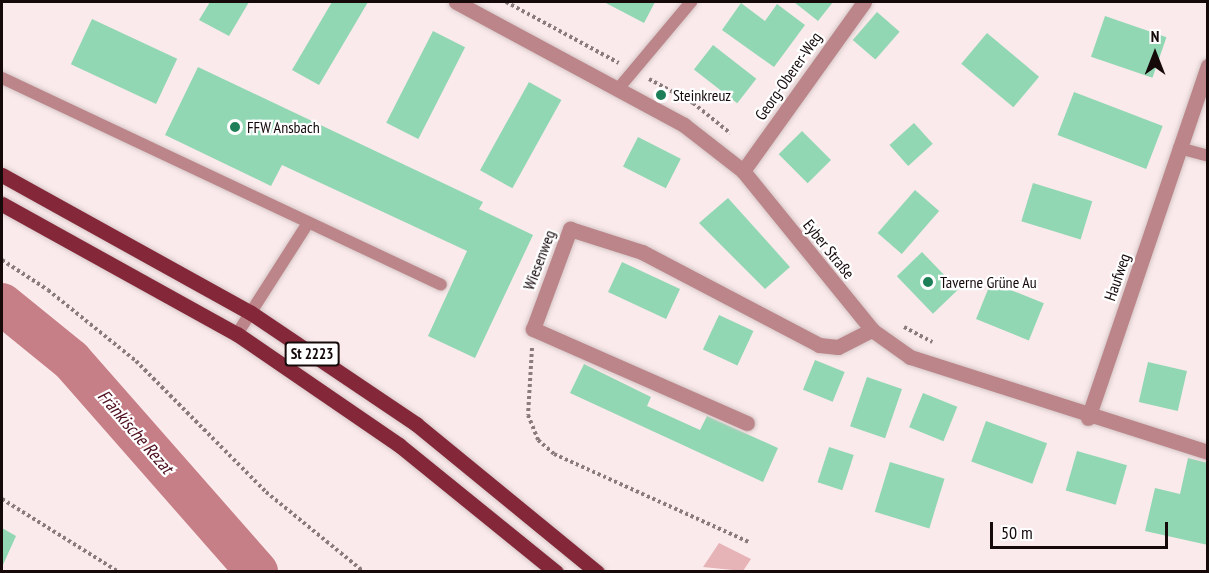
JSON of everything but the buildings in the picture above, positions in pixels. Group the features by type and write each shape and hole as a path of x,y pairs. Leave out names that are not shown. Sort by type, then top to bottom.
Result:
{"main road":[{"name":"St 2223","path":"2,175 251,313 416,424 597,572"},
{"name":"St 2223","path":"2,204 237,334 399,445 556,572"}],"street":[{"name":"Eyber Straße","path":"456,2 684,125 743,171 872,330 910,357 1088,417 1208,452"},
{"name":"Georg-Oberer-Weg","path":"743,171 864,2"},
{"name":"Haufweg","path":"1088,417 1208,66"},
{"name":"Wiesenweg","path":"533,329 570,229 642,252 819,345 838,348 872,330"},
{"path":"533,329 747,423"}],"lane":[{"path":"618,89 691,2"},
{"path":"2,78 441,285"},
{"path":"1179,148 1208,156"},
{"path":"237,334 308,223"}],"path":[{"path":"506,2 693,103 754,156"},
{"path":"2,260 48,290 136,361 266,492 364,572"},
{"path":"897,323 937,345"},
{"path":"533,329 528,415 538,440 554,454 749,542"},
{"path":"2,499 119,572"}],"shaded area":[{"path":"719,543 751,559 743,571 703,567"}],"waterway":[{"name":"Fränkische Rezat","path":"2,304 71,360 257,572"}],"place":[{"name":"Steinkreuz","path":"661,95"},
{"name":"FFW Ansbach","path":"235,127"},
{"name":"Taverne Grüne Au","path":"928,282"}]}
